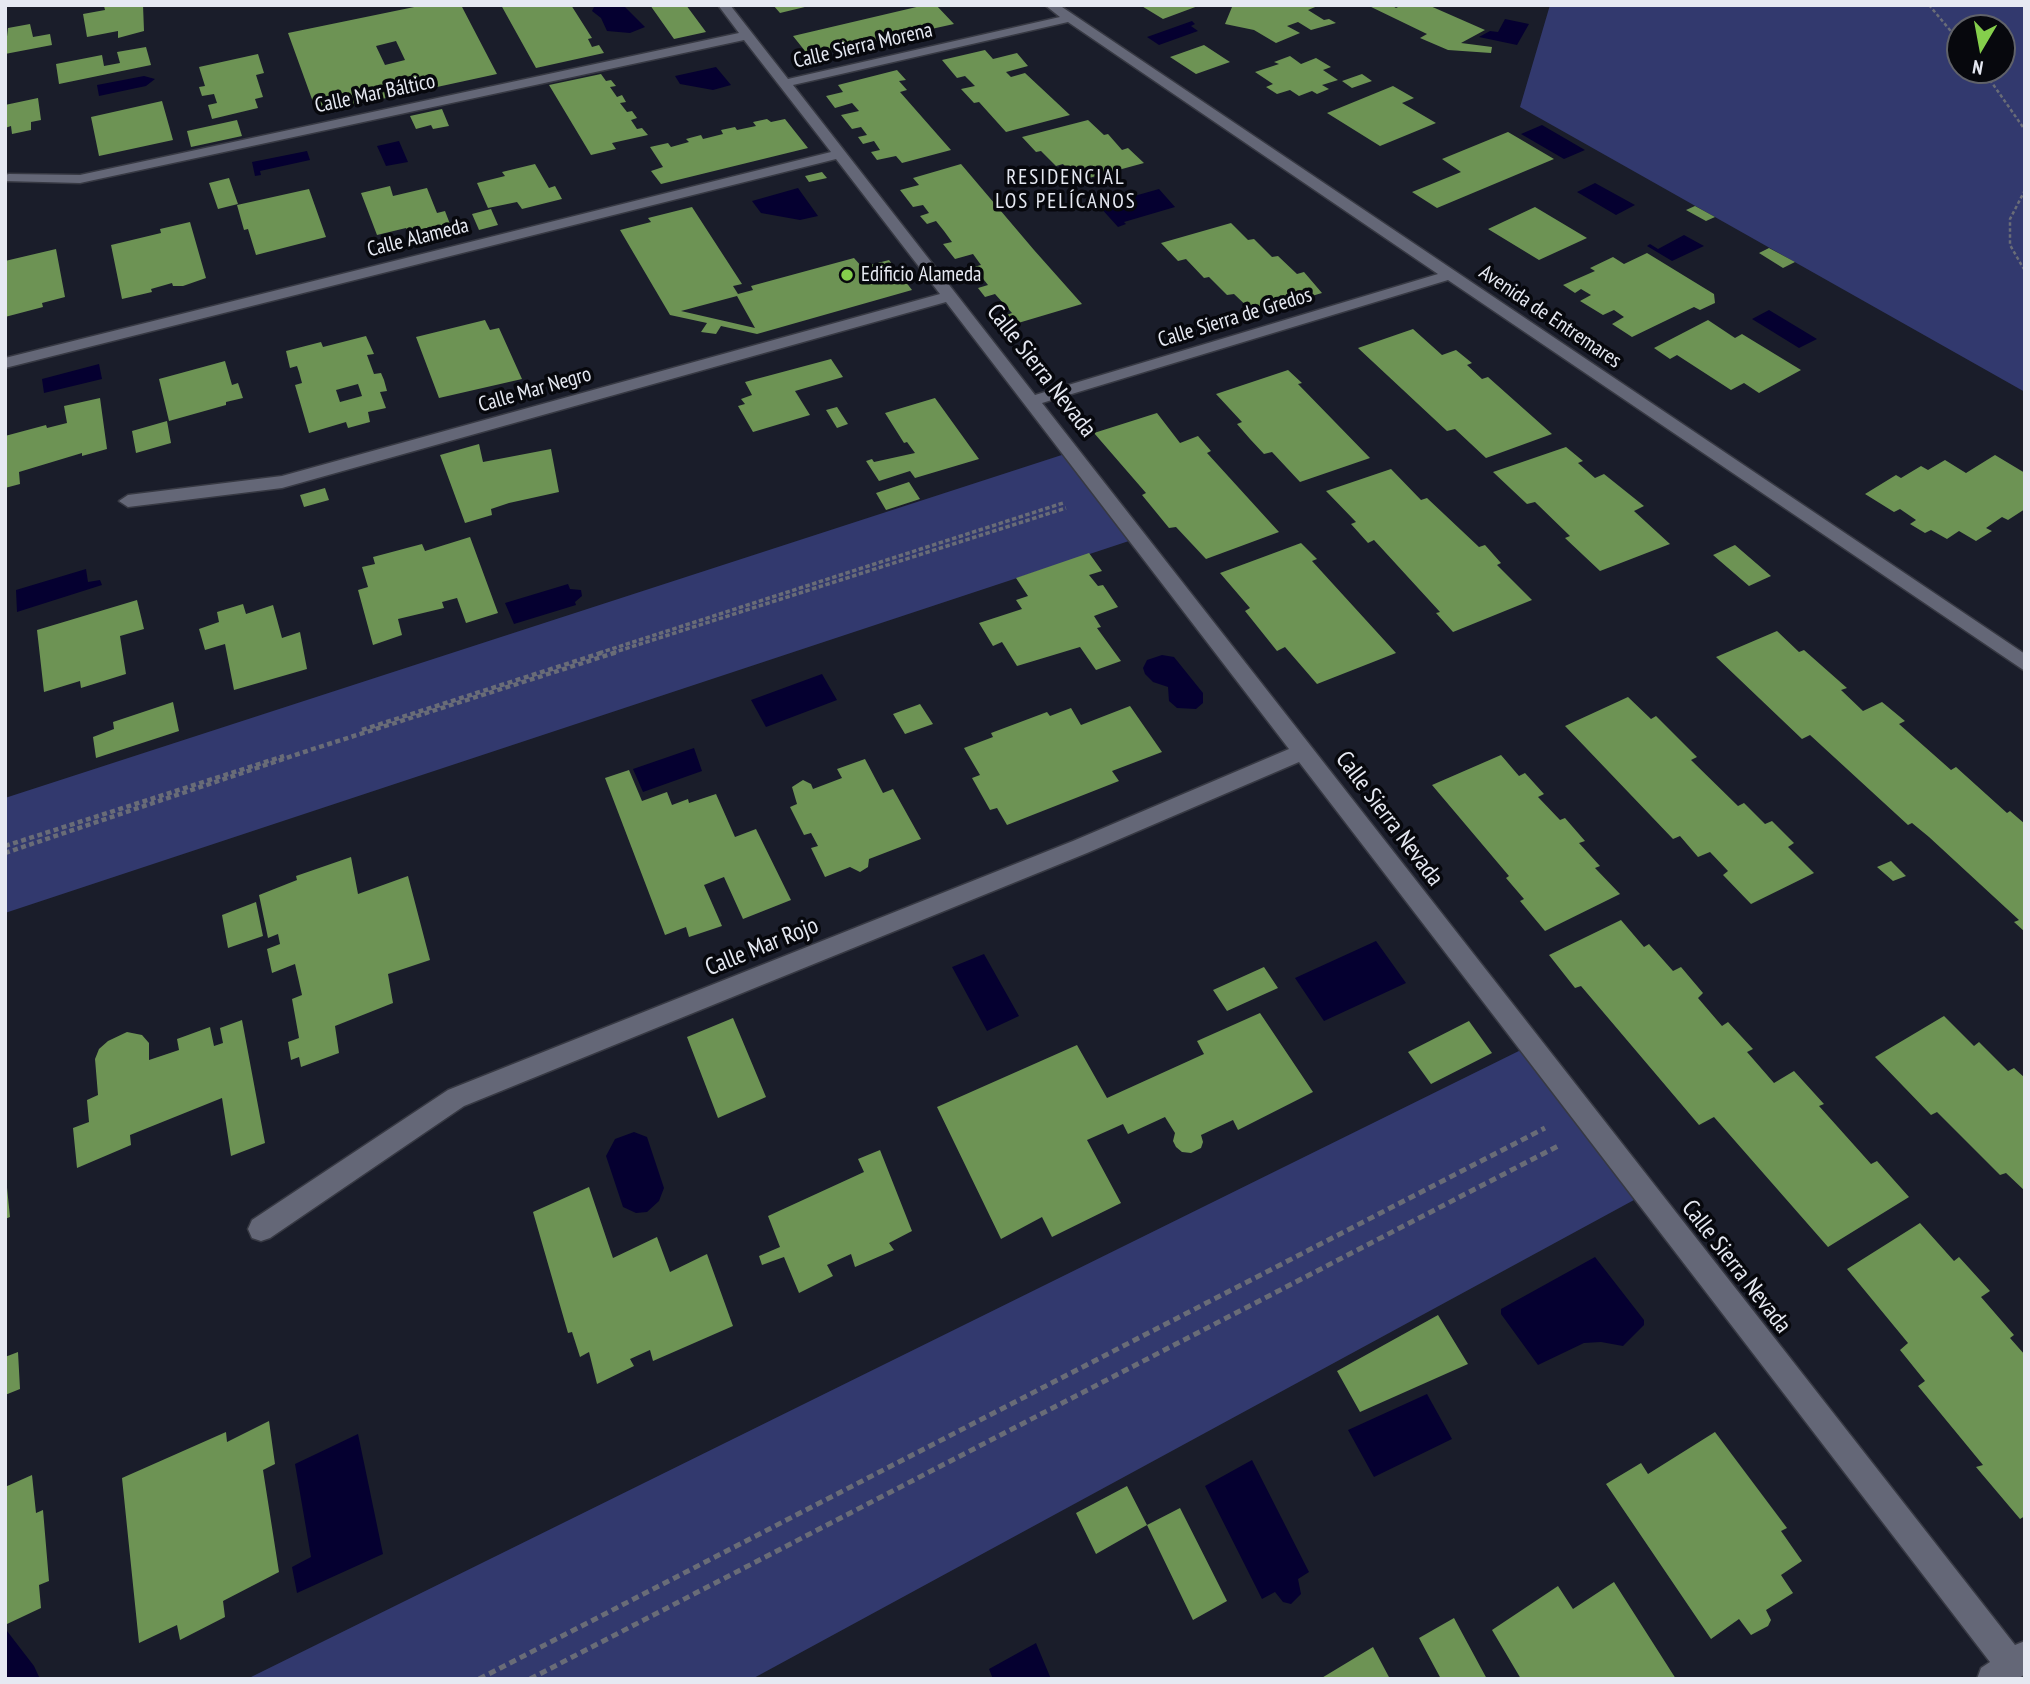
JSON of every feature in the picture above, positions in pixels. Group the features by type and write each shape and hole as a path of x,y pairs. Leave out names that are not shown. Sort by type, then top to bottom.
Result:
{"street":[{"name":"Calle Sierra Nevada","path":"724,5 1304,751 2009,1667"},
{"name":"Avenida de Entremares","path":"1051,5 2025,664"},
{"name":"Calle Sierra Morena","path":"786,83 1071,18"},
{"name":"Calle Mar Báltico","path":"9,178 80,179 748,35"},
{"name":"Calle Alameda","path":"5,363 841,155"},
{"name":"Calle Sierra de Gredos","path":"1032,401 1450,275"},
{"name":"Calle Mar Negro","path":"128,501 282,482 949,296"},
{"name":"Calle Mar Rojo","path":"261,1229 456,1098 1080,847 1304,751"}],"path":[{"path":"1928,5 1946,26"},
{"path":"1993,84 2025,130"},
{"path":"2025,190 2010,219 2010,245 2025,271"},
{"path":"5,846 1103,493"},
{"path":"5,853 310,750 1103,493"},
{"path":"479,1679 1587,1119"},
{"path":"530,1679 1587,1119"}],"shaded area":[{"path":"595,5 623,5 645,27 630,33 607,31 601,18 592,11"},
{"path":"1550,5 2025,5 2025,392 1520,107"},
{"path":"1505,19 1529,24 1517,45 1479,37 1490,31 1498,32"},
{"path":"1192,21 1195,24 1191,26 1198,31 1159,45 1147,37"},
{"path":"716,67 731,85 713,90 680,84 675,76"},
{"path":"144,76 155,79 146,86 99,96 97,85"},
{"path":"1542,125 1585,150 1564,159 1521,134"},
{"path":"399,141 408,162 386,166 377,146"},
{"path":"307,151 310,160 260,171 261,175 255,176 252,162"},
{"path":"1595,183 1635,205 1616,215 1577,192"},
{"path":"798,188 818,216 800,220 761,213 752,201"},
{"path":"1159,189 1175,207 1124,222 1126,224 1118,227 1099,206"},
{"path":"1684,235 1704,246 1672,261 1647,246 1650,244 1658,249"},
{"path":"1769,310 1817,339 1799,348 1752,319"},
{"path":"99,364 102,379 44,393 42,379"},
{"path":"1071,452 1138,538 5,913 5,798"},
{"path":"86,569 88,582 100,580 102,585 17,612 16,590"},
{"path":"568,584 570,589 581,590 582,596 575,602 576,605 514,624 505,603"},
{"path":"1162,655 1174,657 1203,693 1203,703 1196,709 1177,708 1169,701 1168,687 1153,682 1145,674 1143,668 1147,660"},
{"path":"822,674 837,700 766,727 751,700"},
{"path":"694,748 702,771 643,792 633,769"},
{"path":"1376,941 1406,983 1324,1021 1295,978"},
{"path":"984,954 1019,1016 987,1031 952,967"},
{"path":"1531,1045 1645,1194 752,1679 247,1679"},
{"path":"634,1132 647,1137 664,1188 659,1201 647,1212 636,1213 623,1207 606,1156 615,1139"},
{"path":"1595,1257 1644,1320 1644,1325 1623,1346 1601,1342 1584,1343 1538,1365 1501,1314 1501,1309"},
{"path":"1427,1394 1452,1439 1374,1477 1348,1430"},
{"path":"358,1434 383,1554 297,1593 292,1567 311,1557 295,1464"},
{"path":"1252,1460 1309,1572 1298,1579 1301,1594 1291,1604 1283,1602 1275,1592 1262,1599 1205,1486"},
{"path":"7,1631 34,1666 40,1679 5,1679"},
{"path":"1036,1643 1051,1679 993,1679 989,1669"}],"building":[{"path":"143,5 144,31 118,38 118,31 87,37 83,14 105,10 104,6"},
{"path":"424,5 461,5 497,74 317,113 288,33","holes":["396,41 405,60 385,65 376,46"]},
{"path":"501,5 571,5 592,38 588,39 592,47 599,45 604,53 536,68"},
{"path":"650,5 686,5 706,32 674,39"},
{"path":"773,5 808,5 809,6 780,13"},
{"path":"925,5 936,5 954,24 809,56 793,36"},
{"path":"1140,5 1198,5 1198,6 1163,19"},
{"path":"1320,5 1308,10 1324,20 1329,19 1336,23 1311,30 1298,22 1287,26 1300,33 1276,43 1254,30 1225,24 1232,7"},
{"path":"1367,5 1391,5 1396,8 1402,5 1428,5 1485,30 1461,43 1492,47 1491,53 1448,50 1420,38 1427,34"},
{"path":"30,24 33,37 50,34 52,45 5,54 8,28"},
{"path":"1204,45 1230,62 1196,74 1170,57"},
{"path":"146,47 151,65 59,84 56,64 102,55 104,66 120,63 117,52"},
{"path":"985,50 993,59 1017,53 1028,66 1006,72 1011,77 1025,73 1070,115 1006,132 979,102 974,103 961,89 975,86 965,76 957,78 942,60"},
{"path":"258,54 264,73 256,75 263,97 255,99 258,108 212,119 208,105 217,103 214,94 202,96 199,87 205,86 199,67"},
{"path":"1290,56 1301,64 1316,58 1331,67 1323,70 1338,80 1322,85 1329,89 1317,94 1312,91 1299,96 1290,90 1277,94 1266,87 1273,84 1255,72 1279,64 1274,62"},
{"path":"897,70 906,80 899,81 907,90 900,92 951,150 902,163 896,156 877,160 871,152 880,150 874,141 863,144 858,137 867,135 861,127 852,129 841,115 859,111 852,103 835,108 826,96 843,92 838,85"},
{"path":"601,74 606,81 611,80 616,86 610,87 617,97 622,95 626,102 620,103 627,112 632,111 637,118 631,120 637,129 642,128 648,135 612,143 616,149 591,155 549,85"},
{"path":"1362,74 1372,81 1352,88 1342,81"},
{"path":"1393,86 1414,98 1402,103 1436,123 1380,146 1327,113"},
{"path":"38,98 41,120 31,122 31,130 12,134 11,126 5,128 5,105"},
{"path":"162,101 173,140 99,156 91,117"},
{"path":"442,109 449,126 433,129 431,125 416,129 410,116"},
{"path":"767,119 771,122 785,119 808,148 661,184 651,171 663,167 650,147 668,143 671,147 701,135 703,139 723,134 721,130 756,126 753,122"},
{"path":"237,120 242,136 191,147 187,131"},
{"path":"1088,120 1104,135 1108,134 1122,150 1128,148 1144,163 1078,181 1063,164 1056,166 1041,151 1036,152 1022,137"},
{"path":"1508,132 1554,159 1437,208 1412,192 1461,172 1442,159"},
{"path":"535,164 549,188 555,186 562,199 522,209 517,202 488,208 477,183 505,176 502,172"},
{"path":"961,164 1082,304 1008,326 1001,317 1012,313 995,294 985,297 978,288 988,285 980,275 970,278 963,270 981,265 973,254 955,259 943,244 952,242 944,231 936,221 927,224 920,216 929,213 923,205 913,207 900,190 919,185 913,178"},
{"path":"822,172 827,178 809,182 805,176"},
{"path":"229,178 238,204 218,209 209,183"},
{"path":"390,186 393,196 427,188 437,213 445,211 450,224 409,234 406,228 377,235 361,193"},
{"path":"309,189 326,237 256,255 248,229 244,230 237,205"},
{"path":"1695,206 1715,217 1706,221 1686,210"},
{"name":"Edificio Alameda","path":"692,207 742,284 733,286 738,294 753,290 751,286 854,258 862,267 889,260 912,290 757,334 721,326 716,334 701,332 707,323 670,315 620,230 651,222 648,218","holes":["737,296 755,328 681,311"]},
{"path":"1535,207 1587,238 1539,260 1488,229"},
{"path":"491,209 498,225 479,230 472,214"},
{"path":"190,222 206,278 183,286 173,286 172,283 151,289 152,292 122,299 111,245 161,233 160,229"},
{"path":"1231,223 1248,240 1254,239 1272,257 1278,256 1297,274 1304,272 1322,293 1254,313 1234,294 1227,295 1209,277 1204,278 1186,259 1178,261 1161,243"},
{"path":"1769,248 1795,262 1783,268 1759,253"},
{"path":"56,249 65,297 42,303 43,307 5,317 5,261"},
{"path":"1647,253 1714,294 1715,303 1700,310 1694,307 1632,337 1612,324 1624,317 1614,310 1603,315 1580,301 1591,295 1581,289 1575,293 1563,285 1595,271 1590,268 1613,257 1624,264"},
{"path":"485,320 490,330 499,328 522,379 439,398 416,337"},
{"path":"1708,320 1735,338 1742,334 1801,370 1759,393 1744,383 1731,390 1677,355 1670,359 1654,348"},
{"path":"1413,329 1442,355 1456,350 1472,363 1467,365 1482,379 1488,377 1552,434 1486,458 1455,429 1447,431 1358,348"},
{"path":"366,336 374,354 367,355 374,374 381,373 387,391 380,392 386,408 368,412 370,422 348,428 346,422 309,433 295,385 302,383 299,372 297,366 290,368 286,351 321,342 323,347","holes":["358,384 362,396 340,402 336,390"]},
{"path":"831,359 843,377 795,391 810,415 753,432 738,406 745,404 741,399 752,395 745,382"},
{"path":"225,361 232,385 238,383 243,398 169,421 159,379"},
{"path":"1288,370 1302,383 1298,384 1370,458 1300,482 1272,452 1264,454 1237,424 1242,422 1216,394"},
{"path":"100,398 107,449 82,456 82,453 19,472 20,484 5,488 5,436 46,425 47,428 67,423 64,406"},
{"path":"935,398 979,459 915,478 910,471 879,481 866,461 872,459 874,462 915,453 907,442 904,443 885,413"},
{"path":"837,407 848,424 837,428 826,410"},
{"path":"1157,413 1180,443 1198,436 1211,451 1207,453 1279,532 1206,559 1176,527 1169,528 1142,495 1146,493 1094,433"},
{"path":"167,421 171,443 136,453 132,431"},
{"path":"479,444 483,462 551,449 559,492 509,503 491,509 492,515 465,523 440,455"},
{"path":"1566,447 1583,461 1578,463 1595,478 1604,474 1644,506 1634,511 1670,544 1600,571 1565,538 1570,536 1535,502 1527,504 1493,472"},
{"path":"1995,455 2025,473 2025,509 2008,520 2002,517 1986,528 1992,531 1976,541 1959,531 1947,539 1931,530 1925,533 1910,524 1916,520 1900,509 1894,512 1865,494 1896,475 1901,478 1921,466 1928,470 1945,460 1966,473"},
{"path":"1391,469 1421,500 1427,498 1479,547 1485,545 1501,563 1497,565 1532,600 1453,632 1436,613 1440,612 1374,540 1368,543 1351,524 1356,522 1326,491"},
{"path":"909,482 920,499 886,510 876,493"},
{"path":"325,488 329,500 304,507 300,495"},
{"path":"470,537 498,613 466,623 457,598 442,602 444,608 398,619 402,635 373,645 358,590 368,587 362,567 375,564 373,557 422,544 425,551"},
{"path":"1301,543 1317,559 1312,561 1396,653 1317,684 1285,647 1277,651 1245,611 1250,608 1220,573"},
{"path":"1735,545 1771,576 1749,586 1713,555"},
{"path":"1089,553 1102,571 1089,575 1098,586 1103,585 1118,607 1094,616 1101,627 1097,628 1121,661 1096,670 1080,647 1017,666 1002,642 993,646 979,623 1022,609 1016,600 1028,596 1016,578"},
{"path":"137,600 144,629 120,636 126,674 81,688 80,681 44,692 37,630"},
{"path":"243,604 246,614 273,605 282,638 300,632 307,669 234,690 225,644 205,650 199,629 219,622 217,612"},
{"path":"1777,631 1799,652 1804,650 1847,688 1841,690 1863,711 1882,702 1905,721 1899,724 1951,770 1956,767 2007,813 2010,811 2025,824 2025,932 2014,922 2019,920 1929,837 1912,823 1908,825 1810,735 1802,739 1716,657"},
{"path":"1628,697 1651,719 1656,716 1697,757 1691,760 1738,806 1744,803 1765,824 1772,821 1794,843 1788,847 1814,873 1751,904 1723,875 1728,871 1710,852 1698,857 1680,836 1673,839 1565,726"},
{"path":"173,702 179,731 96,758 93,737 114,729 113,722"},
{"path":"920,704 933,724 905,734 893,714"},
{"path":"1130,706 1162,752 1112,771 1119,781 1007,825 997,808 990,810 972,778 980,775 964,748 993,737 991,733 1047,712 1050,716 1071,708 1081,725"},
{"path":"1501,755 1519,776 1525,773 1544,794 1538,797 1560,820 1565,818 1585,841 1579,843 1600,866 1595,868 1620,894 1545,931 1520,901 1524,899 1506,878 1509,876 1432,785"},
{"path":"865,759 883,793 893,789 921,839 869,859 868,867 860,872 850,867 825,877 811,848 818,846 811,833 804,835 790,807 797,804 792,787 803,780 811,784 813,789 842,778 837,769"},
{"path":"629,770 642,801 667,792 672,805 688,799 689,803 716,794 735,837 756,829 791,900 743,919 724,877 704,885 722,926 689,937 686,927 665,935 605,778"},
{"path":"351,857 358,894 408,876 430,960 388,974 393,1003 335,1026 339,1053 301,1067 299,1057 291,1060 288,1042 299,1038 292,999 302,995 295,964 272,973 267,949 280,944 278,934 268,938 259,895 297,880 296,876"},
{"path":"1891,861 1906,876 1893,881 1877,867"},
{"path":"256,902 263,936 228,948 222,915"},
{"path":"1621,920 1644,947 1649,944 1673,971 1681,967 1703,993 1698,998 1722,1026 1728,1022 1753,1049 1747,1052 1774,1083 1794,1071 1824,1104 1819,1106 1871,1164 1877,1161 1909,1197 1828,1247 1714,1117 1699,1125 1581,986 1575,988 1549,955"},
{"path":"1264,967 1278,988 1227,1011 1213,990"},
{"path":"1260,1013 1313,1092 1238,1130 1233,1120 1201,1135 1201,1148 1191,1153 1182,1152 1176,1147 1173,1141 1175,1133 1165,1117 1128,1134 1123,1124 1087,1140 1121,1203 1052,1237 1042,1217 1001,1239 937,1107 1077,1045 1107,1098 1204,1054 1197,1041"},
{"path":"1944,1016 1974,1046 1979,1042 2008,1071 2014,1068 2025,1078 2025,1191 2006,1173 2000,1175 1937,1112 1931,1115 1875,1057"},
{"path":"733,1018 766,1097 718,1118 687,1037"},
{"path":"242,1020 265,1143 231,1156 222,1098 130,1135 131,1145 77,1168 73,1128 89,1122 87,1100 98,1095 95,1059 99,1049 108,1041 127,1032 142,1035 149,1043 149,1060 179,1050 177,1039 210,1027 214,1046 223,1043 220,1028"},
{"path":"1469,1021 1492,1053 1431,1084 1408,1052"},
{"path":"880,1150 912,1231 889,1243 894,1250 855,1267 851,1254 827,1265 833,1276 799,1293 784,1257 762,1265 759,1256 780,1247 768,1216 864,1172 858,1159"},
{"path":"5,1168 10,1217 5,1219"},
{"path":"589,1187 613,1258 657,1237 670,1272 707,1254 733,1326 653,1361 650,1350 630,1359 634,1366 597,1384 589,1352 580,1357 572,1332 568,1333 533,1212"},
{"path":"1920,1223 1954,1261 1959,1257 1990,1291 1981,1297 2014,1335 2010,1338 2025,1355 2025,1516 2020,1519 1976,1467 1983,1465 1918,1386 1925,1381 1900,1350 1908,1343 1847,1269"},
{"path":"1438,1315 1468,1364 1360,1412 1337,1371"},
{"path":"18,1352 20,1389 5,1395 5,1357"},
{"path":"269,1421 275,1464 263,1470 279,1572 223,1601 225,1617 180,1640 177,1625 139,1643 122,1478 226,1432 227,1442"},
{"path":"1715,1432 1787,1528 1781,1531 1802,1561 1781,1575 1793,1593 1766,1610 1771,1620 1768,1626 1751,1635 1739,1619 1711,1639 1606,1484 1641,1463 1648,1474"},
{"path":"32,1475 36,1513 43,1510 49,1581 39,1585 41,1608 7,1624 5,1487"},
{"path":"1127,1486 1147,1525 1096,1554 1076,1513"},
{"path":"1180,1508 1227,1601 1193,1620 1147,1525"},
{"path":"1614,1582 1676,1679 1521,1679 1492,1630 1558,1586 1573,1609"},
{"path":"1454,1618 1487,1679 1441,1679 1419,1638"},
{"path":"1373,1647 1390,1679 1320,1679"}],"place":[{"name":"Edificio Alameda","path":"847,275"}],"district":[{"name":"RESIDENCIAL LOS PELÍCANOS","path":"1066,190"}]}
